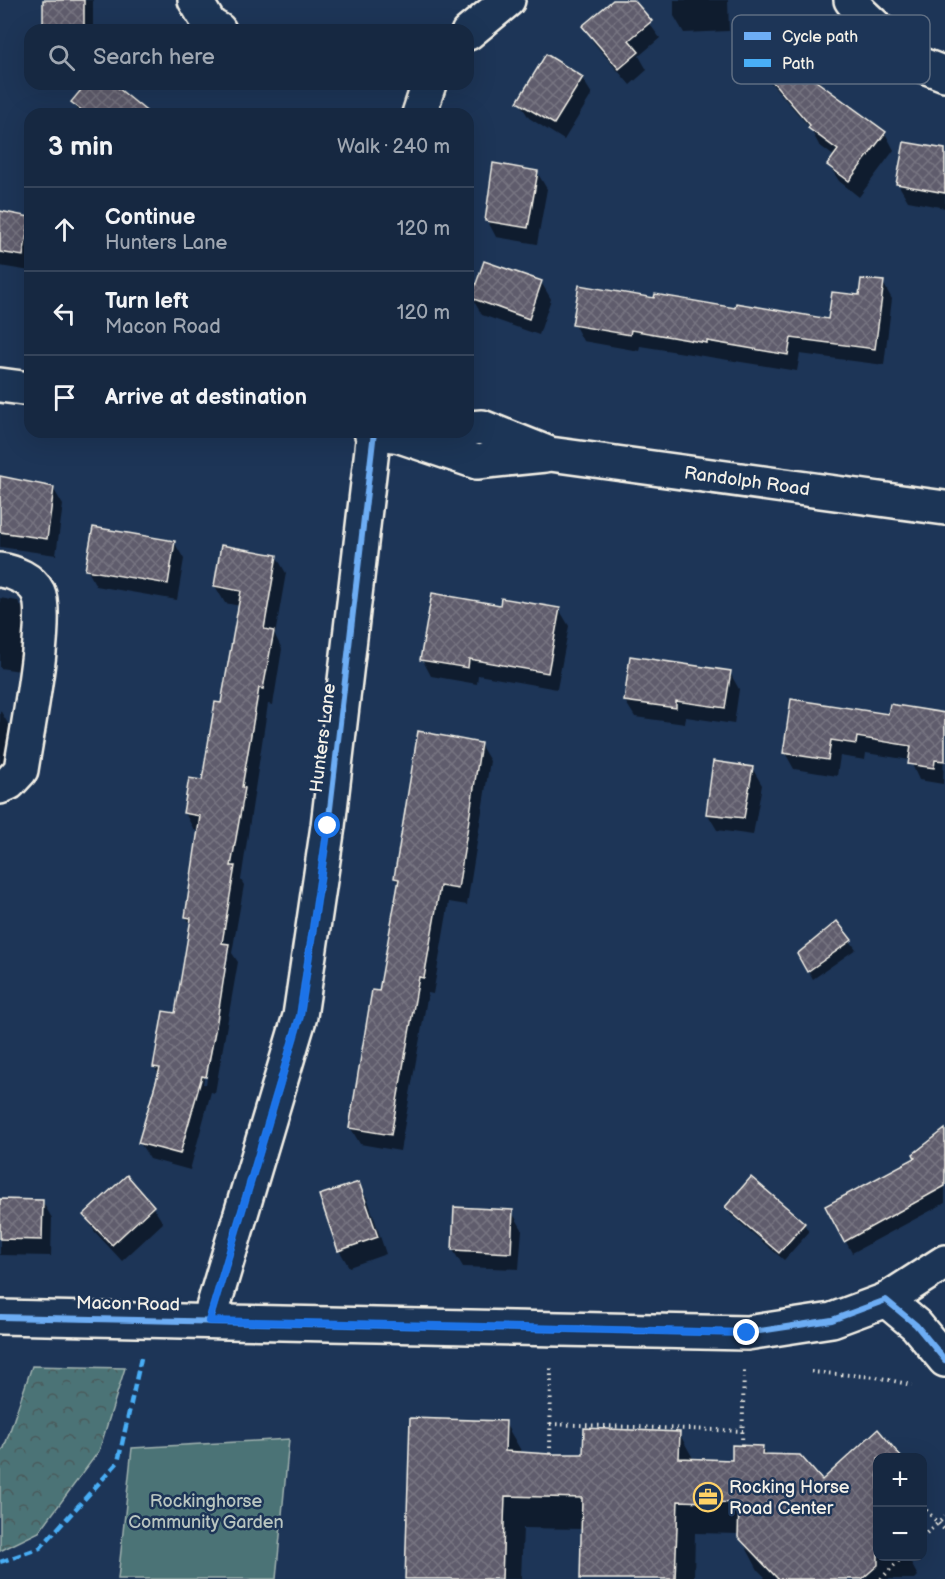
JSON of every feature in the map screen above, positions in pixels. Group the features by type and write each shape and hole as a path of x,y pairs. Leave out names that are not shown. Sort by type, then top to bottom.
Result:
{"street":[{"path":"195,0 209,24"},
{"path":"474,28 508,0"},
{"path":"851,0 863,15"},
{"path":"930,68 945,74"},
{"path":"421,108 427,90"},
{"path":"0,385 24,388"},
{"name":"Randolph Road","path":"474,428 482,427 550,454 945,508"},
{"name":"Hunters Lane","path":"209,1321 300,1016 328,826 379,438"},
{"name":"Randolph Road","path":"397,438 477,462 550,454"},
{"path":"0,570 10,571 30,582 39,594 42,621 21,770 9,783 0,787"},
{"name":"Macon Road","path":"0,1317 747,1333 832,1320 886,1300 945,1262"},
{"path":"886,1300 916,1325 945,1360"}],"path":[{"path":"550,1454 551,1368"},
{"path":"742,1445 744,1371"},
{"path":"811,1372 876,1377 912,1385"},
{"path":"550,1424 743,1431"},
{"path":"923,1507 945,1530"},
{"path":"927,1532 945,1517"},
{"path":"881,1579 899,1561"}],"green space":[{"path":"32,1366 125,1368 99,1451 39,1532 0,1551 0,1452 4,1448"},
{"name":"Rockinghorse Community Garden","path":"289,1439 276,1579 118,1579 132,1448"}],"building":[{"path":"43,0 84,0 84,24 43,24"},
{"path":"613,0 634,0 652,21 629,40 639,52 619,69 582,26"},
{"path":"546,54 583,77 554,124 517,102"},
{"path":"775,84 820,84 886,132 849,181 827,165 838,150 808,128 810,125"},
{"path":"81,90 120,90 143,108 79,108 71,102"},
{"path":"904,142 945,149 945,193 896,184"},
{"path":"493,163 538,171 528,228 485,221"},
{"path":"0,211 24,216 23,256 0,252"},
{"path":"484,261 542,281 529,319 474,299 474,289"},
{"path":"861,279 884,281 875,349 791,338 788,355 631,330 630,335 572,325 579,285 654,298 655,294 735,308 736,303 828,319 832,292 859,295"},
{"path":"0,476 54,487 47,539 0,532"},
{"path":"93,527 175,541 168,584 85,570"},
{"path":"221,545 277,555 264,629 274,631 263,689 259,688 242,787 245,788 231,866 235,866 222,943 229,944 217,1021 206,1077 202,1076 180,1154 138,1143 160,1068 153,1067 163,1011 175,1013 191,918 185,917 200,816 183,813 189,778 202,780 215,702 221,703 241,591 214,586"},
{"path":"432,593 500,605 501,598 560,608 548,673 469,659 468,668 420,660"},
{"path":"630,656 731,671 725,708 676,701 676,708 624,701"},
{"path":"791,699 888,714 890,704 945,713 945,761 935,760 934,768 908,764 911,746 857,737 856,744 831,740 828,760 783,753"},
{"path":"418,731 481,743 458,889 440,886 424,978 419,977 391,1135 349,1128 372,990 379,991 399,879 394,878"},
{"path":"713,761 753,767 744,818 706,814"},
{"path":"837,921 852,940 807,972 797,954"},
{"path":"945,1129 945,1186 844,1242 825,1206 915,1158 913,1154"},
{"path":"127,1175 154,1206 112,1245 83,1215"},
{"path":"751,1177 805,1223 779,1253 725,1207"},
{"path":"359,1182 378,1237 338,1251 319,1195"},
{"path":"0,1199 43,1200 42,1240 0,1239"},
{"path":"454,1207 513,1210 511,1253 452,1250"},
{"name":"Rocking Horse Road Center","path":"410,1418 506,1421 505,1451 550,1454 583,1454 584,1428 680,1432 679,1458 732,1460 732,1445 763,1446 762,1454 800,1455 822,1480 878,1429 898,1453 873,1453 873,1561 878,1561 878,1565 862,1579 778,1579 738,1537 739,1503 678,1501 675,1579 580,1579 582,1498 505,1496 502,1579 405,1579"}],"marked path":[{"path":"0,1562 40,1548 118,1462 141,1358"}],"cycle path":[{"path":"209,1321 300,1016 328,826 373,438"},
{"path":"0,1317 747,1333 832,1320 886,1300 916,1325 945,1360"}],"place":[{"name":"Rocking Horse Road Center","path":"708,1497"}],"route":[{"path":"328,826 300,1016 209,1321 747,1333"}]}
